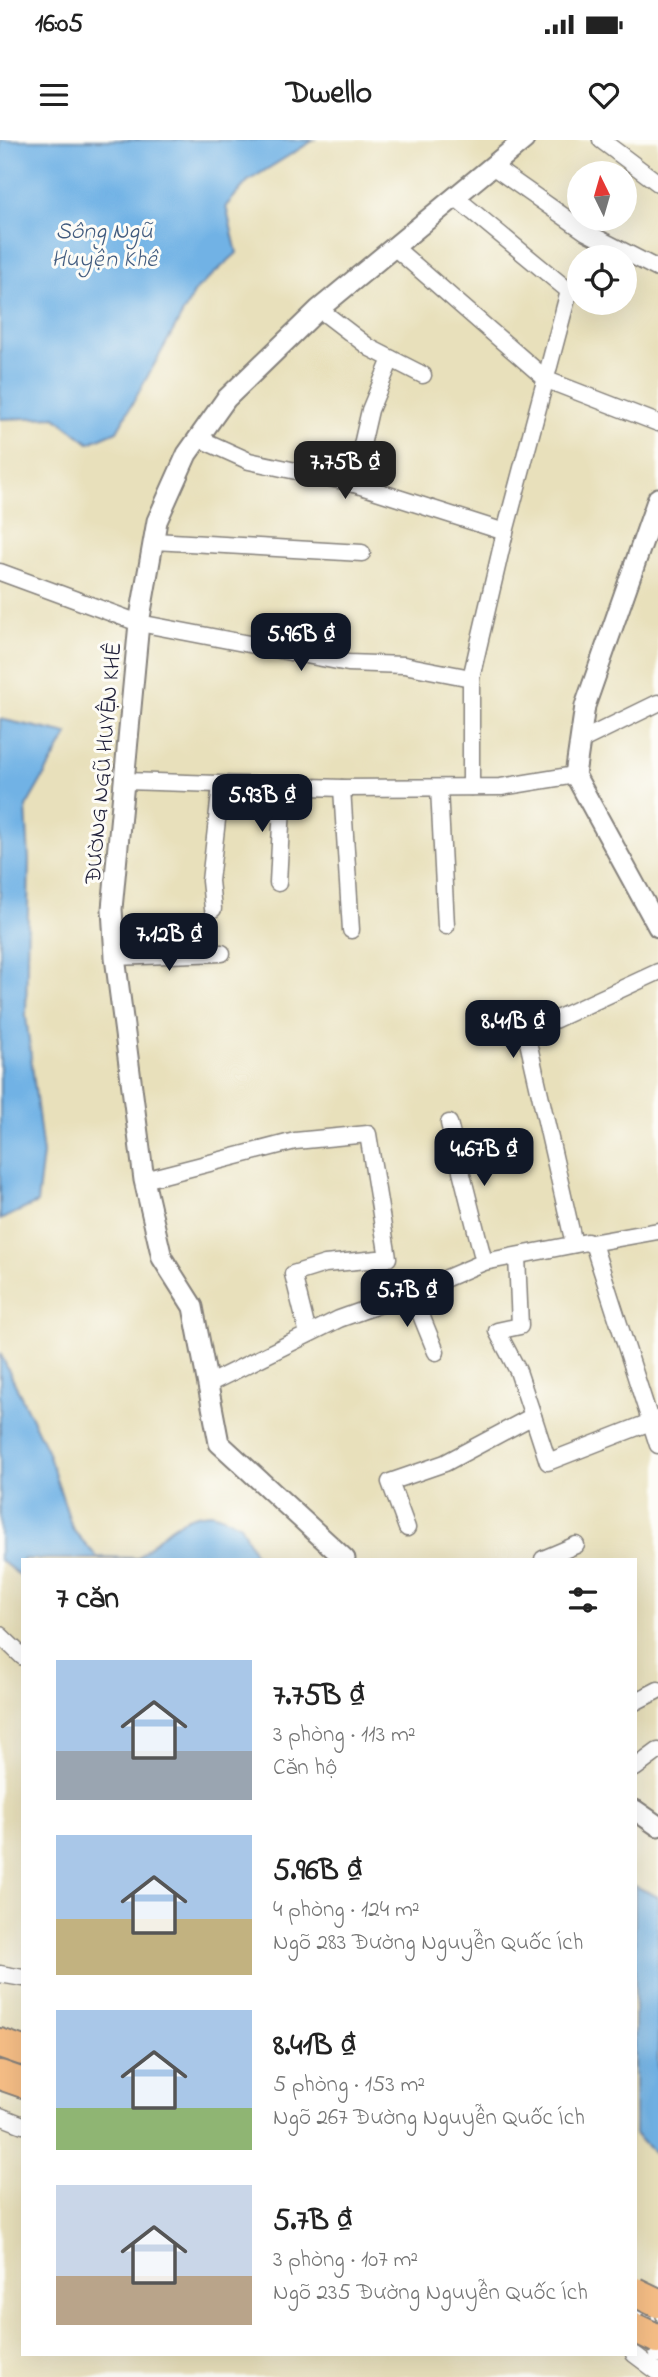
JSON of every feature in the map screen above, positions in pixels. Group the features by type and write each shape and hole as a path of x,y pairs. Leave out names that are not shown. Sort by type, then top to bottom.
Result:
{"highway":[{"path":"0,2043 21,2050"},
{"path":"0,2075 21,2082"},
{"path":"637,2293 658,2303"},
{"path":"637,2329 658,2339"}],"street":[{"name":"ĐƯỜNG NGŨ HUYỆN KHÊ","path":"344,1558 219,1443 193,1307 162,1258 144,1180 115,957 112,909 139,623 157,522 187,454 226,399 319,309 524,140"},
{"path":"601,140 658,183"},
{"path":"492,166 586,232 658,269"},
{"path":"455,197 569,291 505,532 471,678 471,787"},
{"path":"394,247 547,380 658,423"},
{"path":"319,309 370,348 423,375"},
{"path":"353,484 370,410 391,359"},
{"path":"198,438 249,461 353,484 505,532"},
{"path":"658,498 585,706 575,775 658,928"},
{"path":"154,541 362,552"},
{"path":"0,572 139,623 348,663 404,665 471,678"},
{"path":"580,741 658,703"},
{"path":"126,781 342,788 439,788 501,787 575,775"},
{"path":"213,909 210,881 221,785"},
{"path":"278,883 282,786"},
{"path":"342,788 351,930"},
{"path":"439,788 446,926"},
{"path":"115,957 222,953"},
{"path":"574,1244 526,1033 658,972"},
{"path":"449,1123 484,1262"},
{"path":"144,1180 295,1141 368,1134 388,1258 325,1264 293,1274 308,1334"},
{"path":"208,1384 339,1320 484,1262 658,1231"},
{"path":"591,1243 654,1421 658,1445"},
{"path":"517,1256 520,1326 497,1331 518,1371 548,1462 654,1421"},
{"path":"412,1293 436,1352"},
{"path":"407,1528 390,1482 445,1463 533,1416"},
{"path":"545,1558 576,1545"},
{"path":"0,1635 21,1655"},
{"path":"637,1701 658,1690"},
{"path":"637,1767 658,1751"},
{"path":"637,1811 658,1826"},
{"path":"0,1974 21,1978"},
{"path":"0,2116 21,2124"},
{"path":"637,2286 658,2354"},
{"path":"637,2356 658,2372"}],"water":[{"name":"Sông Ngũ Huyện Khê","path":"0,140 314,140 248,181 226,206 237,253 196,290 117,431 89,443 55,417 0,419"},
{"path":"0,719 68,734 26,807 29,860 26,1016 43,1154 37,1203 0,1220"},
{"path":"0,1353 47,1450 73,1530 97,1557 138,1558 21,1558 21,1578 0,1560"},
{"path":"209,1513 240,1524 257,1558 138,1558 161,1536 198,1514"},
{"path":"637,1887 658,1897 658,2157 637,2136"}]}
